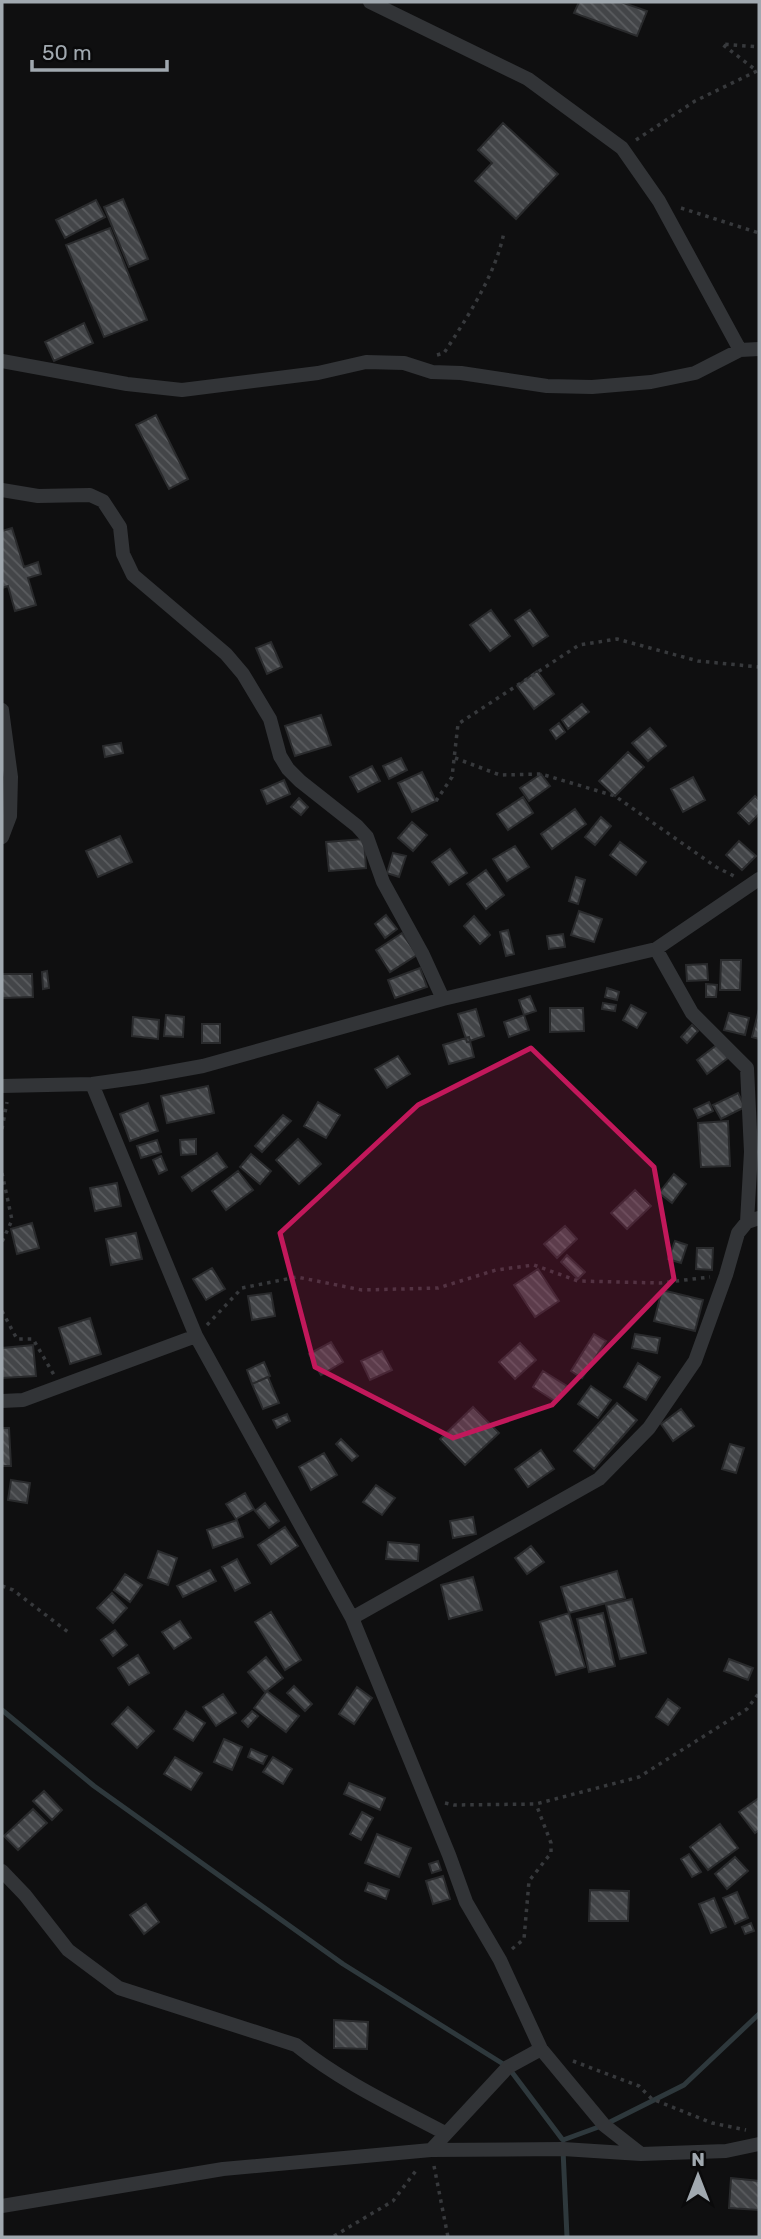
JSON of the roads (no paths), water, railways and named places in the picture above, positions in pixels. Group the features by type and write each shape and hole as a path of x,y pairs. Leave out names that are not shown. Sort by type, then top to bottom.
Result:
{"street":[{"path":"370,2 528,79 622,148 659,201 740,350"},
{"path":"2,361 127,384 182,390 318,373 366,362 404,363 432,372 461,373 547,386 592,387 651,382 695,373 740,350 759,349"},
{"path":"2,490 38,496 90,495 103,501 120,527 123,554 133,575 226,654 243,674 270,719 280,756 288,769 358,826 367,837 383,882 422,953 443,999"},
{"path":"2,710 12,777 10,816 2,837"},
{"path":"6,1086 92,1084 203,1066 443,999 656,949 756,882"},
{"path":"352,1618 599,1479 649,1428 695,1361 738,1233 753,1220 747,1068 692,1013 656,949"},
{"path":"92,1084 195,1336 352,1618 466,1902 500,1960 541,2049 604,2125 641,2154"},
{"path":"2,1401 23,1399 195,1336"},
{"path":"2,1871 25,1895 68,1950 119,1988 296,2045 318,2063 359,2088 445,2133"},
{"path":"431,2150 508,2067 541,2049"},
{"path":"2,2206 223,2169 431,2150 563,2149 641,2154 726,2151 759,2144"}],"waterway":[{"path":"2,1710 94,1786 343,1964 508,2067 562,2139"},
{"path":"563,2140 604,2125 684,2085 759,2014"},
{"path":"563,2150 567,2237"}]}
